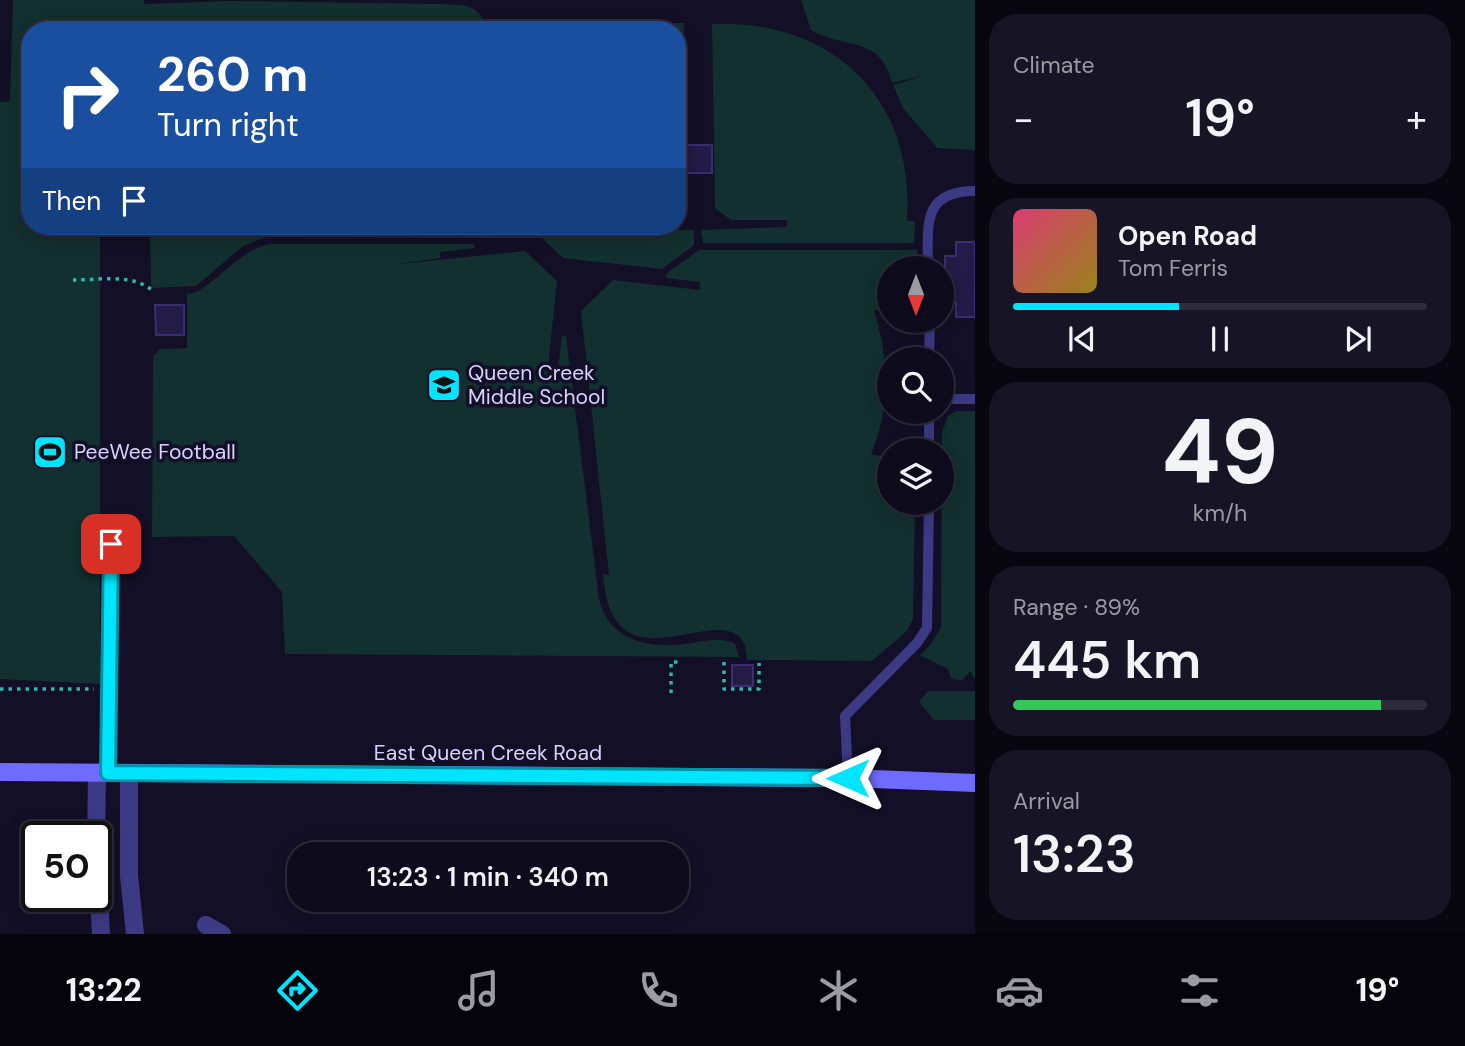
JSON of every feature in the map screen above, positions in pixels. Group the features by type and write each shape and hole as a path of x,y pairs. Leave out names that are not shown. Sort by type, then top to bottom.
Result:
{"main road":[{"name":"East Queen Creek Road","path":"0,772 848,778 975,783"}],"street":[{"path":"101,934 96,847 103,773"},
{"path":"129,773 129,876 135,934"},
{"path":"206,925 222,934"}],"lane":[{"path":"928,256 929,220 934,205 952,192 975,191"},
{"path":"954,399 975,399"},
{"path":"848,778 845,716 917,643 927,628 929,515"},
{"path":"103,773 111,544"}],"path":[{"path":"73,281 127,279 145,283 153,291"},
{"path":"671,693 671,662 680,662"},
{"path":"724,662 724,689 759,689 759,663"},
{"path":"0,689 106,689"}],"green space":[{"name":"PeeWee Football","path":"13,0 143,0 145,4 230,1 454,5 472,8 484,21 21,21 21,235 100,235 100,684 0,679 0,102 10,101"},
{"path":"801,0 975,0 975,150 937,148 903,108 893,85 925,75 892,83 886,67 870,50 811,30"},
{"path":"712,24 755,26 794,35 829,52 858,74 881,103 897,138 906,177 907,221 915,221 914,243 703,243 701,230 787,227 787,220 731,220 715,208"},
{"path":"686,230 694,230 694,245 662,269 563,258 542,238 266,237 243,246 196,286 151,288 150,235 686,235"},
{"path":"269,244 474,244 475,248 440,252 440,258 389,265 525,251 557,281 548,367 558,368 562,336 566,336 599,599 604,613 621,633 644,643 671,645 723,640 735,644 739,657 285,654 282,592 234,536 152,537 153,356 160,349 187,348 187,294 205,287 246,255"},
{"path":"699,250 917,250 917,256 877,256 877,310 874,310 877,333 880,333 883,347 877,347 877,424 881,424 871,454 877,455 877,515 915,515 913,619 907,631 872,661 747,660 743,641 727,631 664,638 643,637 624,629 610,609 603,574 609,575 581,311 613,280 700,290 700,282 666,278 666,274"},
{"path":"975,411 975,679 970,672 961,681 951,678 948,669 920,655 931,644 941,627 942,515 954,515 954,438 942,438 942,432 945,424 954,424 954,412"},
{"path":"928,691 975,691 975,720 934,720 919,702"}],"building":[{"path":"686,145 712,145 712,173 686,173"},
{"path":"956,242 975,242 975,317 956,317"},
{"path":"155,305 184,305 184,335 156,335"},
{"path":"732,665 753,665 753,686 732,686"}],"place":[{"name":"Queen Creek Middle School","path":"444,385"},
{"name":"PeeWee Football","path":"50,452"}],"route":[{"path":"111,544 108,773 848,778"}]}
